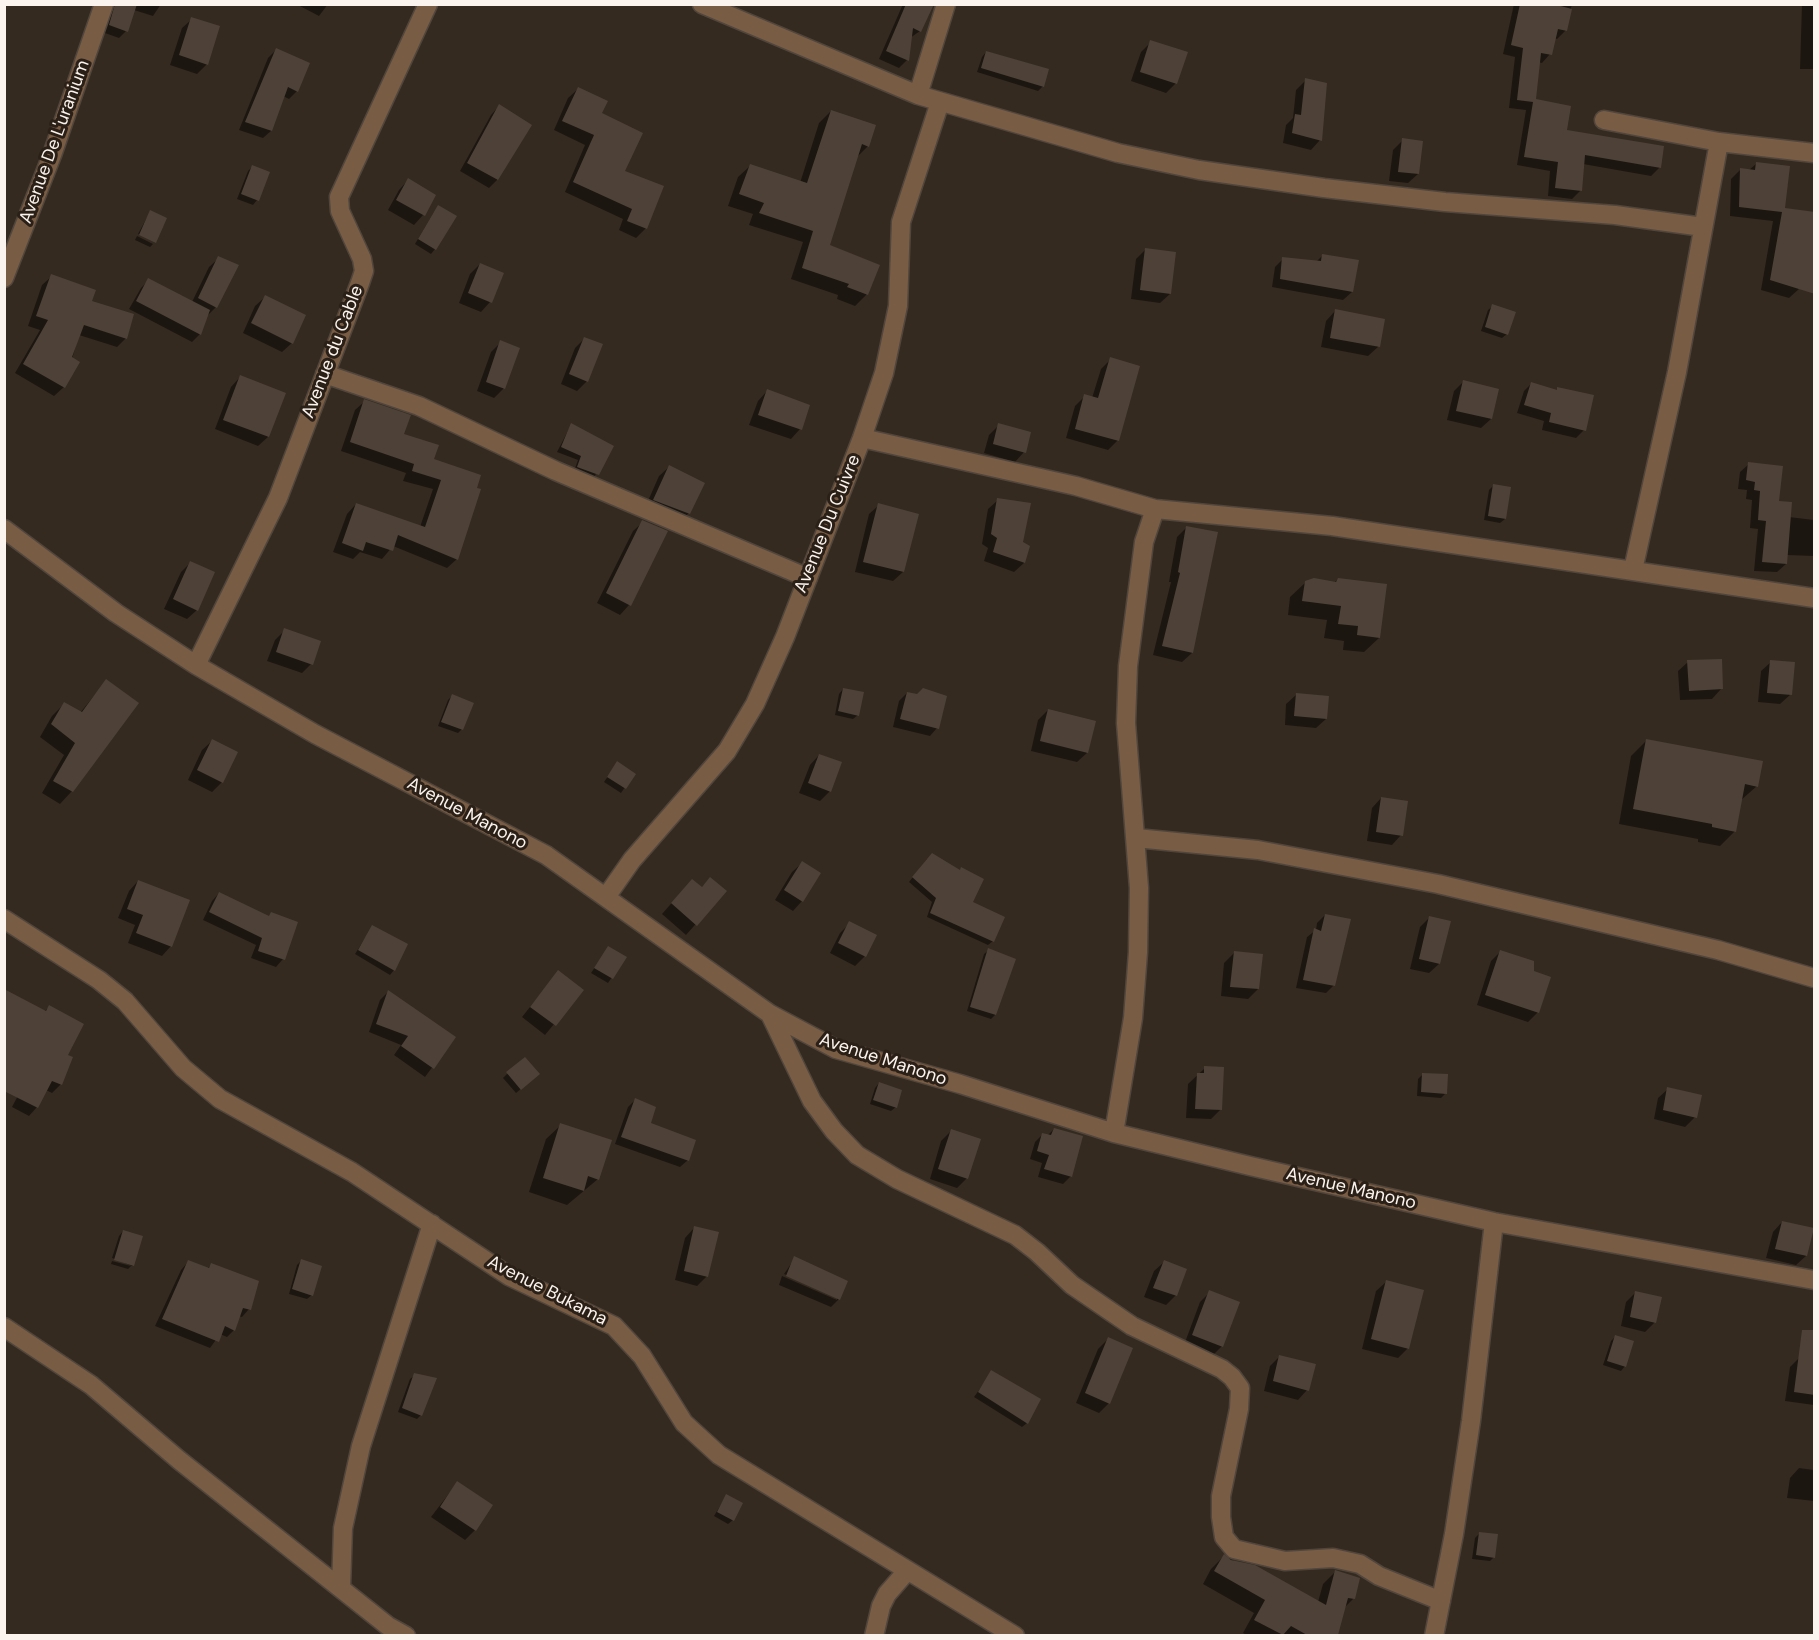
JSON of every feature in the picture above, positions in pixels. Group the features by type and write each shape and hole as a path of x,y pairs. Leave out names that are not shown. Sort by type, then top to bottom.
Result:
{"street":[{"name":"Avenue De L'uranium","path":"4,278 52,156 104,4"},
{"name":"Avenue du Cable","path":"196,665 278,498 364,271 362,258 340,211 339,197 428,4"},
{"path":"702,4 918,95 1118,153 1198,170 1434,201 1616,215 1703,227"},
{"path":"918,95 946,4"},
{"name":"Avenue Du Cuivre","path":"606,897 632,860 727,751 742,729 786,637 862,438 892,342 898,306 901,222 940,102"},
{"path":"1604,120 1719,142 1815,153"},
{"path":"1633,570 1677,372 1719,142"},
{"path":"325,374 418,406 556,471 808,578"},
{"path":"862,438 1076,486 1155,509 1332,526 1815,598"},
{"path":"1114,1133 1133,1018 1138,952 1136,838 1126,723 1128,666 1144,542 1155,509"},
{"name":"Avenue Manono","path":"4,529 116,613 196,665 315,734 546,855 770,1014 836,1049 960,1084 1114,1133 1494,1222 1815,1280"},
{"path":"1136,838 1258,850 1427,882 1718,950 1815,978"},
{"name":"Avenue Bukama","path":"4,920 99,980 125,1001 183,1068 220,1100 309,1147 432,1224 509,1276 614,1326 642,1356 684,1423 719,1455 1015,1635"},
{"path":"770,1014 812,1101 834,1131 857,1155 897,1179 1015,1235 1072,1285 1132,1326 1222,1369 1232,1377 1240,1388 1239,1409 1221,1496 1221,1517 1224,1538 1233,1549 1285,1561 1333,1558 1360,1564 1379,1576 1441,1601"},
{"path":"1434,1635 1454,1534 1481,1348 1494,1222"},
{"path":"341,1587 343,1528 361,1446 432,1224"},
{"path":"4,1327 61,1362 388,1626 406,1635"},
{"path":"874,1635 881,1606 887,1594 907,1571"}],"building":[{"path":"115,4 137,4 128,32 109,25"},
{"path":"906,4 934,4 921,32 913,28 909,61 886,51"},
{"path":"1520,4 1553,4 1572,9 1567,31 1558,29 1552,55 1541,53 1536,99 1571,106 1567,130 1664,146 1661,168 1585,155 1582,191 1555,188 1558,162 1524,157 1533,102 1517,100 1523,48 1511,45"},
{"path":"191,17 220,26 208,65 179,55"},
{"path":"1150,40 1188,52 1177,84 1140,72"},
{"path":"276,48 310,63 298,92 288,87 272,131 245,122"},
{"path":"986,51 1049,69 1044,87 981,68"},
{"path":"1305,78 1327,83 1322,141 1292,133 1295,114 1301,115"},
{"path":"578,87 608,101 602,113 643,133 625,171 664,186 647,229 627,221 632,209 573,182 594,135 562,121"},
{"path":"499,104 532,125 498,180 467,163"},
{"path":"831,110 876,125 869,147 862,144 830,245 880,265 868,295 847,287 849,284 802,268 813,231 759,213 764,203 739,194 750,164 807,183"},
{"path":"1402,138 1423,141 1419,174 1398,172"},
{"path":"1756,162 1790,166 1785,208 1815,212 1815,294 1770,280 1782,212 1739,207 1740,168 1755,170"},
{"path":"252,165 270,172 259,201 241,194"},
{"path":"408,178 436,195 425,216 396,200"},
{"path":"438,205 457,216 436,250 418,239"},
{"path":"150,210 167,218 156,243 139,235"},
{"path":"1145,248 1176,252 1171,294 1140,290"},
{"path":"1322,254 1359,260 1353,292 1280,279 1282,257 1321,261"},
{"path":"218,256 239,265 217,308 198,298"},
{"path":"480,263 504,273 492,303 468,293"},
{"path":"51,274 96,290 92,301 134,314 127,339 84,325 72,357 80,362 65,388 23,364 48,320 36,316"},
{"path":"148,278 210,310 201,335 136,301"},
{"path":"265,295 306,315 293,344 251,323"},
{"path":"1492,304 1516,312 1508,335 1485,327"},
{"path":"1335,309 1385,319 1380,347 1330,338"},
{"path":"584,337 603,344 588,382 569,374"},
{"path":"500,340 520,348 505,389 486,382"},
{"path":"1110,357 1140,366 1119,441 1075,429 1084,394 1098,398"},
{"path":"240,375 286,393 269,437 223,420"},
{"path":"1463,380 1499,389 1492,419 1456,411"},
{"path":"1531,382 1557,390 1557,387 1594,395 1586,431 1549,422 1551,413 1524,405"},
{"path":"767,389 810,405 802,430 758,415"},
{"path":"364,399 411,415 404,434 439,445 434,459 481,475 477,488 481,489 458,560 398,535 393,551 366,542 363,551 342,543 356,503 425,527 441,480 412,471 414,464 350,442"},
{"path":"571,423 614,446 599,475 577,467 581,456 561,447"},
{"path":"998,423 1031,432 1026,453 993,444"},
{"path":"1748,462 1783,466 1779,501 1792,502 1787,564 1762,562 1766,521 1758,520 1760,491 1754,490 1755,482 1746,480"},
{"path":"669,465 705,483 690,514 653,500"},
{"path":"1493,484 1511,487 1506,519 1488,516"},
{"path":"997,498 1031,503 1023,542 1030,546 1025,563 993,552 997,538 991,534"},
{"path":"878,503 919,514 904,572 863,562"},
{"path":"642,520 668,531 631,606 606,593"},
{"path":"1186,526 1218,532 1193,653 1162,646 1180,573 1178,572"},
{"path":"190,561 215,572 198,611 173,599"},
{"path":"1314,578 1336,582 1338,578 1387,584 1380,638 1357,635 1358,626 1338,624 1341,606 1302,601 1305,581"},
{"path":"284,628 321,641 313,665 276,652"},
{"path":"1722,659 1723,689 1689,691 1687,660"},
{"path":"1770,660 1795,662 1792,695 1767,693"},
{"path":"106,679 139,703 73,792 53,781 75,743 51,724 64,702 82,712"},
{"path":"843,688 864,692 859,716 838,711"},
{"path":"923,688 947,696 939,729 900,719 907,692 917,694"},
{"path":"1296,693 1329,696 1327,719 1294,716"},
{"path":"452,694 474,703 463,730 441,722"},
{"path":"1048,709 1096,721 1088,753 1040,741"},
{"path":"212,739 238,752 223,783 197,770"},
{"path":"1646,739 1763,761 1758,787 1745,784 1736,832 1712,827 1712,824 1633,809"},
{"path":"819,754 842,762 831,792 808,783"},
{"path":"617,761 636,774 626,789 607,777"},
{"path":"1381,797 1408,801 1403,836 1376,832"},
{"path":"932,853 960,870 961,867 984,879 973,902 1005,917 994,942 930,913 936,898 912,877"},
{"path":"802,861 821,873 803,902 784,890"},
{"path":"710,877 727,891 697,926 671,903 692,879 702,887"},
{"path":"138,880 190,900 172,947 136,933 143,915 127,909"},
{"path":"219,892 269,916 271,912 298,922 285,960 258,951 262,938 209,912"},
{"path":"1325,914 1351,919 1335,986 1303,980 1314,928 1321,931"},
{"path":"1429,916 1451,921 1440,964 1419,959"},
{"path":"849,921 877,935 866,957 838,943"},
{"path":"372,925 408,944 395,971 358,950"},
{"path":"608,946 627,957 613,979 594,968"},
{"path":"988,948 1016,959 996,1015 970,1007"},
{"path":"1500,950 1534,961 1534,971 1551,977 1539,1013 1485,995"},
{"path":"1234,951 1263,954 1259,989 1230,987"},
{"path":"558,970 584,990 556,1026 530,1007"},
{"path":"4,989 46,1011 49,1005 84,1024 68,1055 73,1057 62,1085 52,1081 38,1108 4,1091"},
{"path":"388,990 456,1037 434,1069 401,1046 408,1036 376,1024"},
{"path":"525,1057 540,1074 521,1090 506,1072"},
{"path":"1204,1066 1224,1067 1222,1110 1195,1109 1197,1073 1204,1073"},
{"path":"1422,1073 1448,1074 1447,1094 1421,1092"},
{"path":"879,1082 902,1090 897,1108 873,1100"},
{"path":"1667,1087 1702,1095 1697,1118 1663,1110"},
{"path":"635,1098 656,1107 651,1123 696,1140 689,1161 621,1137"},
{"path":"560,1123 612,1140 599,1180 588,1176 584,1191 543,1178"},
{"path":"1054,1128 1083,1136 1072,1177 1044,1169 1049,1155 1037,1151 1042,1133 1051,1135"},
{"path":"951,1129 981,1139 968,1179 938,1169"},
{"path":"1782,1221 1814,1228 1807,1256 1775,1249"},
{"path":"694,1226 719,1232 708,1277 684,1271"},
{"path":"123,1230 143,1236 134,1266 114,1260"},
{"path":"794,1256 848,1281 840,1300 786,1276"},
{"path":"301,1259 322,1266 313,1296 292,1289"},
{"path":"188,1260 209,1268 211,1263 259,1281 251,1310 243,1308 235,1331 225,1326 219,1342 162,1319"},
{"path":"1164,1260 1187,1269 1177,1296 1153,1288"},
{"path":"1386,1280 1424,1290 1409,1349 1371,1339"},
{"path":"1209,1290 1240,1302 1223,1347 1192,1335"},
{"path":"1635,1291 1662,1297 1656,1323 1630,1317"},
{"path":"1802,1330 1815,1330 1815,1395 1794,1392"},
{"path":"1615,1335 1634,1341 1626,1367 1607,1361"},
{"path":"1108,1337 1133,1348 1110,1404 1085,1393"},
{"path":"1279,1355 1316,1364 1309,1391 1273,1381"},
{"path":"991,1370 1041,1399 1028,1424 978,1392"},
{"path":"414,1373 437,1378 422,1416 402,1408"},
{"path":"457,1481 493,1505 476,1531 440,1507"},
{"path":"726,1494 743,1503 734,1521 717,1512"},
{"path":"1479,1532 1498,1534 1495,1558 1476,1555"},
{"path":"1224,1554 1231,1560 1255,1565 1326,1605 1335,1570 1360,1578 1355,1599 1348,1598 1338,1635 1307,1635 1291,1626 1283,1635 1254,1620 1265,1600 1214,1571"}]}
